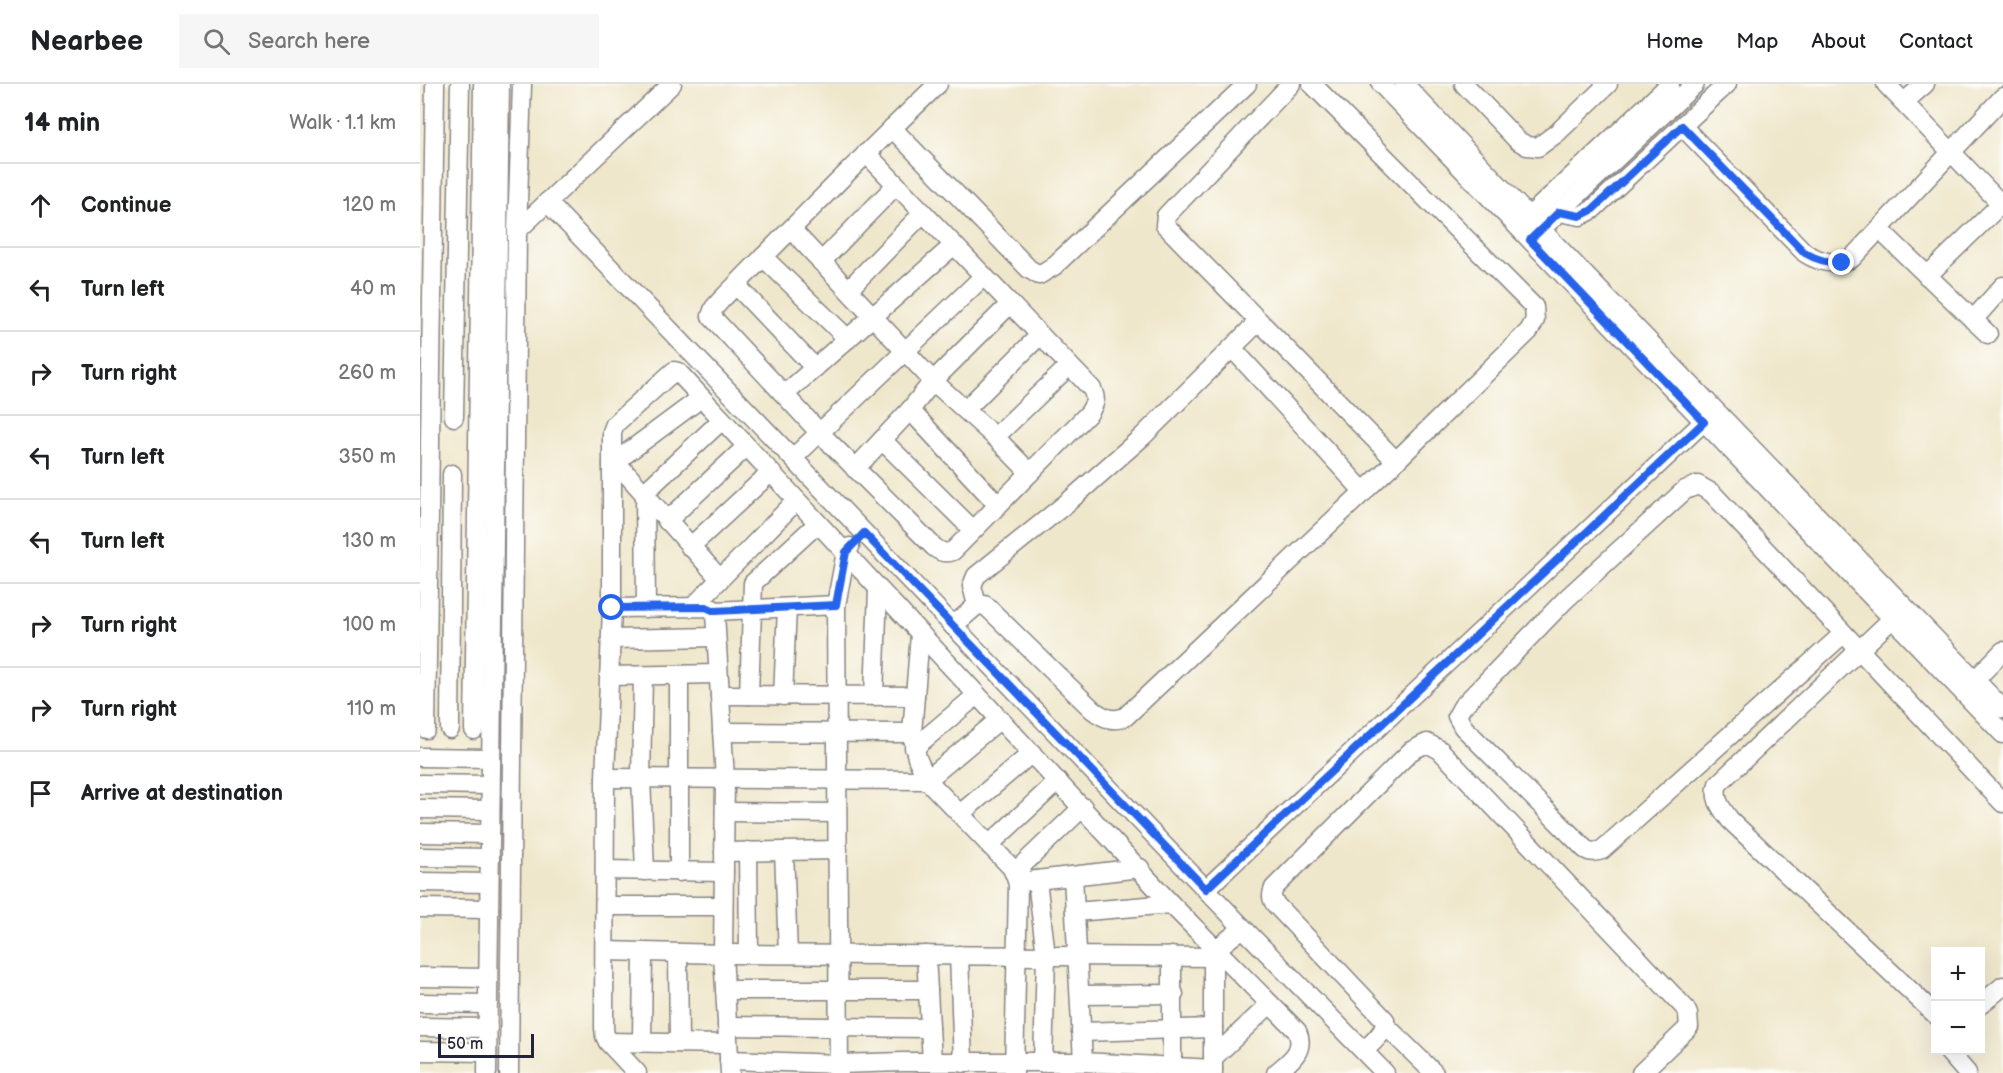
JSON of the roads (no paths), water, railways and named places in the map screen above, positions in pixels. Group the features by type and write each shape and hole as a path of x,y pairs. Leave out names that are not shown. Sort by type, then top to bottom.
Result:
{"street":[{"path":"435,84 427,221 431,417 425,474 423,729 482,730"},
{"path":"454,417 460,84"},
{"path":"483,84 489,222 482,730 491,758 487,1073"},
{"path":"485,475 477,418 500,84"},
{"path":"509,1073 518,231 522,84"},
{"path":"518,231 672,84"},
{"path":"866,153 1092,389 1095,397 1095,404 1089,413 952,551 947,553 938,551 855,469 711,316 714,308 763,257 866,153 938,84"},
{"path":"892,128 1029,269 1039,275 1054,266 1247,84"},
{"path":"1291,84 1165,219 1165,225 1396,462"},
{"path":"953,626 977,605 988,606 1093,710 1103,718 1125,717 1396,462 1529,331 1535,320 1534,307 1312,84"},
{"path":"1381,84 1529,229 1710,417 2003,709"},
{"path":"1404,84 1529,229"},
{"path":"1464,84 1517,141 1527,146 1538,147 1557,133 1608,84"},
{"path":"1529,229 1670,84"},
{"path":"1529,229 1559,212 1695,84"},
{"path":"1559,212 1580,216 1592,210 1727,84"},
{"path":"1886,84 2002,204 1928,276"},
{"path":"1904,102 1925,84"},
{"path":"1682,126 1805,253 1833,263 1842,263 1852,258 2003,97"},
{"path":"822,262 896,185"},
{"path":"547,202 1385,1073"},
{"path":"848,290 923,213"},
{"path":"427,221 489,222"},
{"path":"791,229 933,381 966,409 1030,473"},
{"path":"1879,229 1988,334"},
{"path":"785,394 954,245"},
{"path":"763,257 848,339"},
{"path":"793,458 984,276"},
{"path":"736,285 815,368"},
{"path":"1973,320 2003,286"},
{"path":"855,469 910,410 933,381 1010,304"},
{"path":"977,605 972,586 976,576 1068,502 1142,437 1259,321"},
{"path":"966,409 1040,335"},
{"path":"1232,348 1364,492"},
{"path":"995,437 1069,366"},
{"path":"637,1073 604,1036 605,778 612,608 614,463 612,432 615,424 671,372 678,372 1171,904 1218,954 1297,1031 1301,1044 1294,1057 1276,1073"},
{"path":"614,463 701,398"},
{"path":"910,410 998,505"},
{"path":"431,417 477,418"},
{"path":"1710,417 1893,618 2003,734"},
{"path":"1206,889 1710,417"},
{"path":"646,608 645,492 722,420"},
{"path":"882,440 973,530"},
{"path":"667,521 746,447"},
{"path":"614,463 645,492 667,521 720,579"},
{"path":"690,547 770,473"},
{"path":"425,474 485,475"},
{"path":"450,729 452,474"},
{"path":"1842,634 1602,850 1595,852 1585,849 1463,727 1457,716 1462,706 1565,600 1679,495 1698,485 1712,493 2003,803"},
{"path":"693,607 796,501"},
{"path":"749,695 752,589 756,578 817,524"},
{"path":"839,1069 836,605 846,552 864,533"},
{"path":"874,696 878,589"},
{"path":"612,608 693,607 711,608 715,611 836,605"},
{"path":"783,696 786,608"},
{"path":"715,611 725,779 723,954 729,1051"},
{"path":"1893,618 1718,784 1715,792 1720,807 1730,820 1931,1011"},
{"path":"920,634 913,741 927,780 989,845 1015,878 1014,1068"},
{"path":"610,639 716,637"},
{"path":"1975,681 2003,651"},
{"path":"609,676 718,674"},
{"path":"679,675 679,872"},
{"path":"643,676 641,778 645,871"},
{"path":"720,695 915,696"},
{"path":"722,732 837,733 913,741 977,695"},
{"path":"605,778 927,780 999,719"},
{"path":"1434,1073 1386,1026 1385,1020 1275,905 1272,899 1274,888 1411,751 1427,743 1440,750 1685,1008 1689,1027 1641,1073"},
{"path":"960,814 1032,753"},
{"path":"420,757 491,758"},
{"path":"989,845 1058,781"},
{"path":"420,784 490,785"},
{"path":"1015,878 1083,807"},
{"path":"420,809 490,810"},
{"path":"725,812 837,813"},
{"path":"420,833 490,834"},
{"path":"724,852 838,850"},
{"path":"748,851 749,954"},
{"path":"784,851 788,954"},
{"path":"420,857 490,858"},
{"path":"1015,878 1037,880 1140,868"},
{"path":"604,870 724,872"},
{"path":"1073,876 1083,1062"},
{"path":"1037,880 1046,956 1043,1063"},
{"path":"420,882 489,883"},
{"path":"1076,912 1171,904"},
{"path":"604,906 723,906"},
{"path":"420,908 489,909"},
{"path":"1213,1067 1218,954 1243,928"},
{"path":"604,951 838,955 1172,956 1218,954"},
{"path":"642,952 642,1042"},
{"path":"678,953 679,1043"},
{"path":"926,955 932,1062"},
{"path":"959,955 963,1063"},
{"path":"1172,956 1174,994 1172,1070"},
{"path":"420,977 488,978"},
{"path":"1985,1001 2003,986"},
{"path":"725,990 928,990"},
{"path":"1080,995 1174,994"},
{"path":"420,1003 488,1004"},
{"path":"608,1042 679,1043 839,1069 903,1067 932,1062 1014,1068 1043,1063 1083,1062 1101,1068 1172,1070 1213,1067 1270,1004"},
{"path":"1364,1051 1386,1026"},
{"path":"420,1027 488,1028"},
{"path":"729,1051 838,1029 930,1028"},
{"path":"1081,1032 1213,1028"},
{"path":"420,1051 487,1052"},
{"path":"1951,1055 1967,1073"}]}
